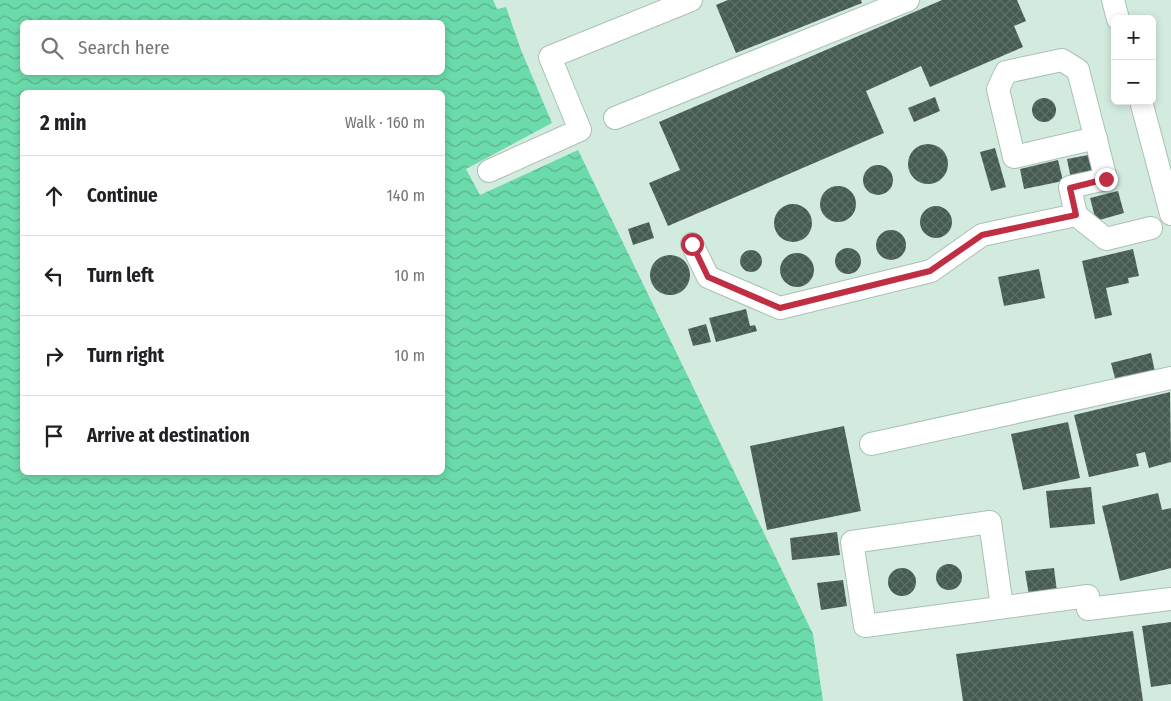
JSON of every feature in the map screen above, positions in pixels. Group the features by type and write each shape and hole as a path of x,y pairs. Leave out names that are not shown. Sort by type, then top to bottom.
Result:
{"street":[{"path":"489,171 580,130 550,56 691,0"},
{"path":"615,118 908,0"},
{"path":"1113,0 1117,15"},
{"path":"1096,138 1014,157 998,89 1006,72 1062,60 1078,70 1096,138 1106,179 1070,188 1076,215 1106,240 1151,228"},
{"path":"1142,105 1171,214"},
{"path":"692,244 708,277 780,308 930,271 982,235 1076,215"},
{"path":"871,444 1171,378"},
{"path":"1002,607 990,522 852,542 865,626 1088,596 1088,609 1171,599"}],"water":[{"path":"0,0 493,0 497,9 506,7 521,50 552,123 466,169 480,195 578,150 813,634 823,701 0,701"}],"building":[{"path":"728,0 861,0 862,3 736,53 716,5"},
{"path":"942,0 1017,0 1026,21 1014,26 1023,47 930,87 921,66 866,91 884,133 668,226 649,183 680,170 659,122"},
{"path":"935,97 940,111 914,122 908,108"},
{"path":"1044,98 1049,99 1055,105 1055,115 1049,121 1044,122 1039,121 1033,115 1032,110 1033,105 1039,99"},
{"path":"928,144 939,147 945,153 948,164 945,175 939,181 928,184 917,181 911,175 908,164 911,153 917,147"},
{"path":"995,148 1006,187 991,191 980,152"},
{"path":"1088,155 1093,174 1071,179 1067,159"},
{"path":"1058,160 1063,181 1024,189 1020,169"},
{"path":"878,165 888,170 893,180 888,190 878,195 868,190 863,180 868,170"},
{"path":"838,186 851,191 856,204 851,217 838,222 825,217 820,204 825,191"},
{"path":"1118,191 1124,213 1096,221 1090,198"},
{"path":"793,204 806,210 812,223 806,236 793,242 780,236 774,223 780,210"},
{"path":"936,206 942,207 947,211 951,216 951,228 947,233 942,237 936,238 930,237 925,233 921,228 920,222 921,216 925,211 930,207"},
{"path":"649,222 654,238 633,245 628,229"},
{"path":"891,230 897,231 905,239 905,251 897,259 891,260 885,259 877,251 876,245 877,239 885,231"},
{"path":"848,248 857,252 861,261 857,270 848,274 839,270 835,261 839,252"},
{"path":"1133,249 1139,276 1128,278 1129,283 1106,288 1112,315 1095,319 1082,261"},
{"path":"751,250 759,253 762,261 759,269 751,272 743,269 740,261 743,253"},
{"path":"797,253 804,254 809,258 813,263 813,277 809,282 804,286 797,287 790,286 785,282 781,277 780,270 781,263 785,258 790,254"},
{"path":"674,255 681,258 687,264 690,275 689,283 681,292 674,295 666,295 659,292 651,283 650,271 653,264 662,256"},
{"path":"1039,269 1045,298 1004,306 998,277"},
{"path":"746,309 750,326 755,325 757,331 716,342 709,318"},
{"path":"706,324 711,342 693,346 688,329"},
{"path":"1151,353 1155,372 1116,382 1111,363"},
{"path":"1170,392 1171,462 1149,468 1145,452 1136,454 1139,466 1089,477 1074,415"},
{"path":"1068,422 1080,478 1023,490 1011,434"},
{"path":"844,426 861,511 767,530 750,446"},
{"path":"1091,487 1095,524 1050,528 1046,491"},
{"path":"1158,493 1162,510 1171,508 1171,568 1120,581 1102,506"},
{"path":"837,532 840,555 792,560 790,538"},
{"path":"949,564 958,568 962,577 958,586 949,590 940,586 936,577 940,568"},
{"path":"902,568 912,572 916,582 912,592 902,596 892,592 888,582 892,572"},
{"path":"1054,568 1057,592 1029,596 1025,571"},
{"path":"843,580 847,606 821,610 817,583"},
{"path":"1171,622 1171,684 1151,687 1142,626"},
{"path":"1133,631 1143,701 963,701 956,654"}],"route":[{"path":"692,244 708,277 780,308 930,271 982,235 1076,215 1070,188 1106,179"}]}
